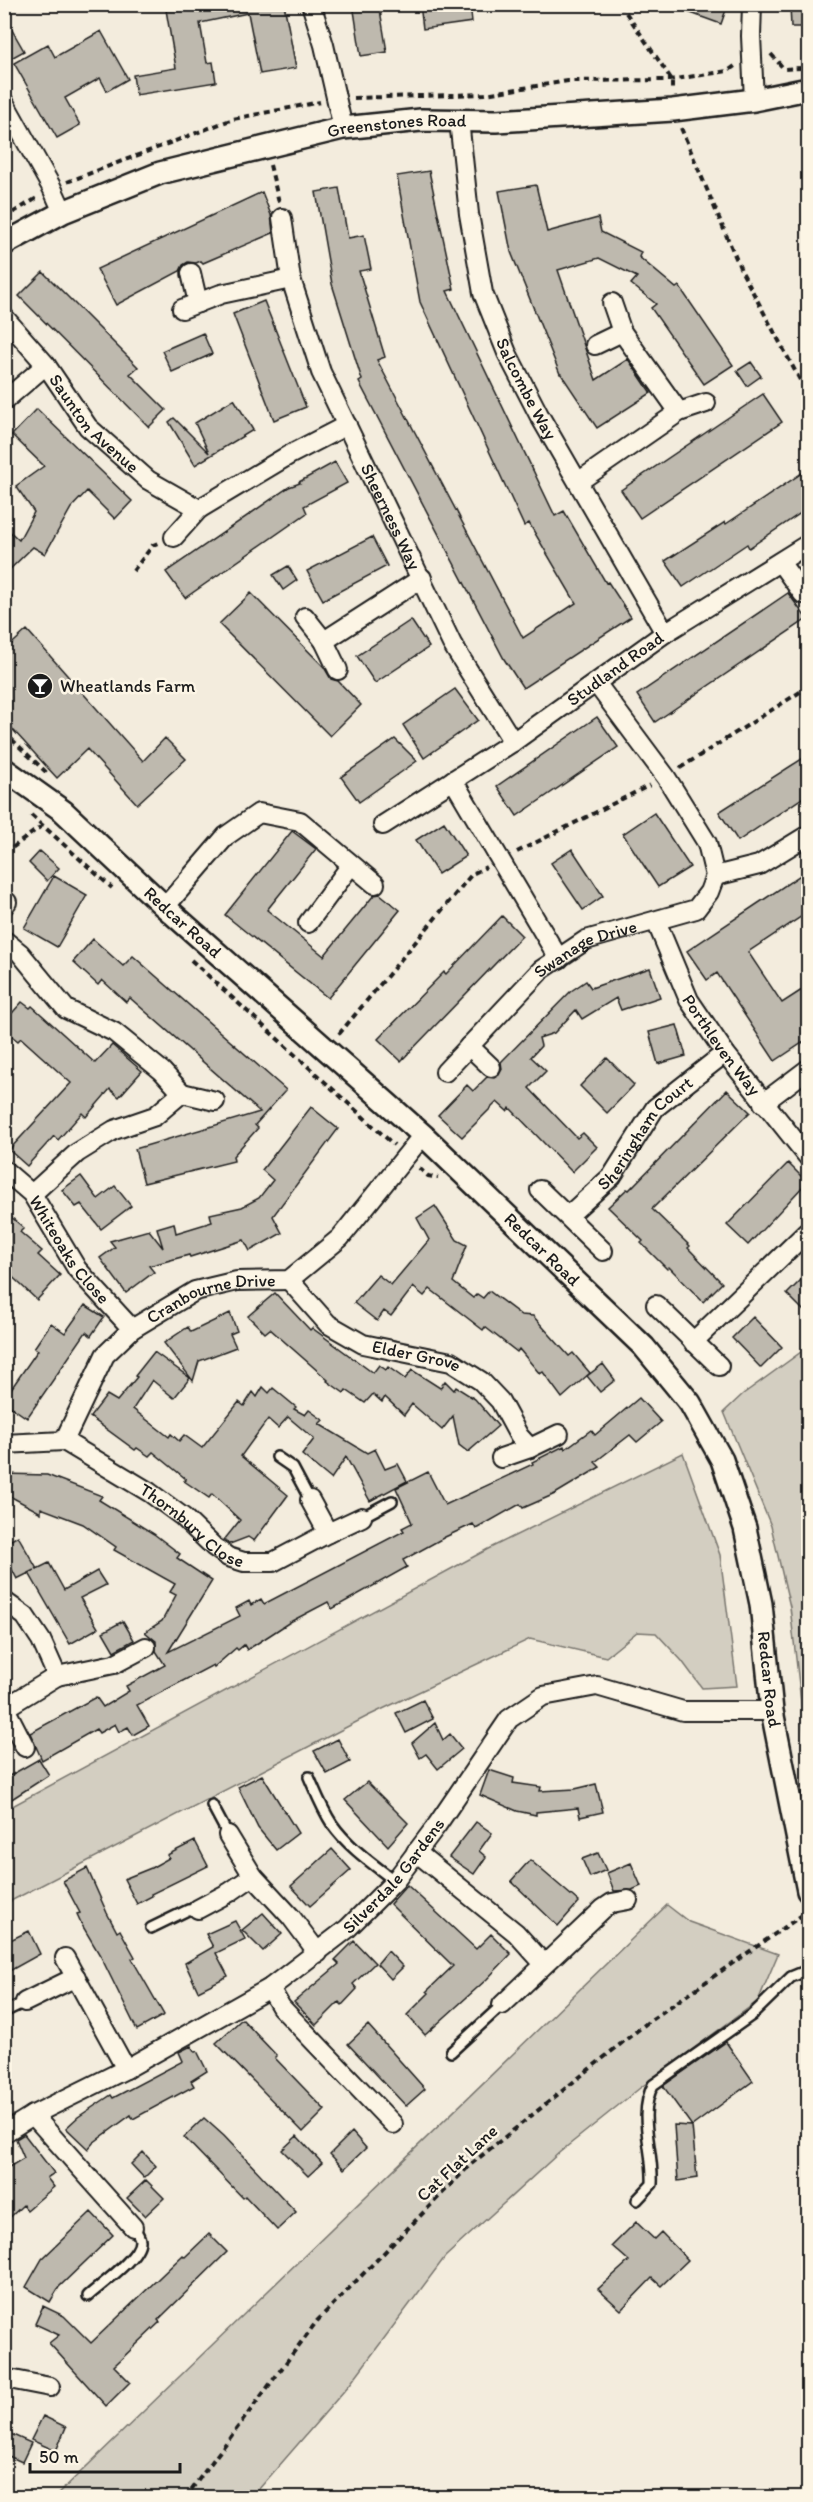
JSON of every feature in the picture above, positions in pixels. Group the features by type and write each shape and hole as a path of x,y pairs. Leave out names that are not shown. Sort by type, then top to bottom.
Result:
{"street":[{"path":"311,4 324,45 344,128"},
{"path":"752,4 754,100"},
{"name":"Greenstones Road","path":"4,244 63,212 160,173 344,128 421,120 677,118 808,89"},
{"path":"4,102 63,212"},
{"name":"Salcombe Way","path":"459,120 469,214 483,293 507,353 665,633"},
{"name":"Sheerness Way","path":"282,218 291,279 321,372 452,644 513,742"},
{"path":"191,273 190,306 221,294 291,279"},
{"path":"612,303 622,332 679,412"},
{"name":"Saunton Avenue","path":"4,317 45,365 88,427 148,480 200,509"},
{"path":"595,345 622,332"},
{"path":"4,401 45,365"},
{"path":"578,482 679,412 706,403"},
{"path":"174,537 200,509 259,472 347,425"},
{"name":"Studland Road","path":"383,825 513,742 665,633 808,544"},
{"path":"780,562 803,594"},
{"path":"324,641 422,578"},
{"path":"305,617 324,641 338,670"},
{"path":"596,683 666,777 707,843 715,876 759,866 808,835"},
{"name":"Redcar Road","path":"4,769 63,811 165,907 423,1135 644,1347 690,1403 722,1460 745,1528 761,1604 772,1711 808,1891"},
{"path":"453,780 559,959"},
{"path":"165,907 225,836 259,813 300,821 375,884"},
{"path":"308,923 351,865"},
{"name":"Swanage Drive","path":"445,1072 541,970 586,940 696,909 709,892 715,876"},
{"name":"Porthleven Way","path":"656,921 688,1000 725,1053 808,1157"},
{"path":"4,940 20,953 66,1009 114,1032 162,1071 182,1093 215,1101"},
{"path":"469,1046 491,1067"},
{"name":"Sheringham Court","path":"567,1216 612,1176 654,1108 725,1053"},
{"path":"763,1102 808,1069"},
{"path":"32,1194 77,1154 114,1130 155,1116 182,1093"},
{"name":"Cranbourne Drive","path":"64,1442 105,1355 132,1329 195,1291 237,1281 289,1280 340,1238 423,1135"},
{"name":"Whiteoaks Close","path":"4,1170 32,1194 77,1269 132,1329"},
{"path":"540,1190 603,1251"},
{"path":"693,1342 808,1231"},
{"name":"Elder Grove","path":"289,1280 328,1324 363,1344 451,1362 481,1381 500,1401 519,1436 530,1448"},
{"path":"656,1305 719,1366"},
{"path":"501,1458 530,1448 559,1434"},
{"path":"4,1444 64,1442"},
{"name":"Thornbury Close","path":"64,1442 149,1492 183,1517 214,1547 228,1557 244,1562 273,1562 362,1517"},
{"path":"310,1500 328,1533"},
{"path":"4,1601 25,1616 41,1640 57,1676"},
{"path":"25,1747 5,1708 57,1676 114,1664 146,1647"},
{"name":"Silverdale Gardens","path":"4,2133 33,2115 126,2069 270,1988 284,1975 318,1953 347,1929 395,1881 437,1826 509,1719 543,1696 597,1686 683,1711 772,1711"},
{"path":"228,1835 253,1876 291,1917 318,1953"},
{"path":"416,1852 516,1933 544,1964"},
{"path":"198,1909 230,1892 253,1876"},
{"path":"502,2005 603,1909 612,1903 628,1900"},
{"path":"65,1958 126,2069"},
{"path":"25,2002 76,1977"},
{"path":"270,1988 281,2007 393,2124"},
{"path":"33,2115 133,2227"},
{"path":"4,2378 50,2387"}],"lane":[{"path":"277,1458 293,1468 310,1500"},
{"path":"362,1517 392,1501"},
{"path":"309,1777 321,1806 333,1825 352,1847 395,1881"},
{"path":"212,1805 228,1835"},
{"path":"151,1928 188,1910 198,1909"},
{"path":"637,2200 652,2184 645,2109 647,2097 653,2085 752,2015 791,1977 808,1970"},
{"path":"4,2012 25,2002"},
{"path":"451,2052 502,2005"},
{"path":"88,2296 136,2252 140,2242 139,2235 133,2227"}],"path":[{"path":"620,4 672,80 677,118 741,270 808,395"},
{"path":"752,53 771,53 784,69 808,68"},
{"path":"677,118 692,124"},
{"path":"266,147 282,218"},
{"path":"133,572 153,545 174,537"},
{"path":"326,1048 472,874 666,777 808,687"},
{"path":"4,854 63,811"},
{"path":"27,812 114,890"},
{"path":"190,959 428,1176 440,1178"},
{"name":"Cat Flat Lane","path":"185,2498 317,2321 470,2165 648,2022 808,1911"}],"shaded area":[{"path":"808,1347 808,1762 790,1607 771,1526 724,1412 743,1394"},
{"path":"683,1453 720,1555 737,1686 702,1688 682,1661 656,1633 637,1632 606,1657 530,1639 368,1716 5,1904 5,1810 488,1549"},
{"path":"667,1905 689,1922 778,1954 758,2001 640,2088 560,2152 445,2257 350,2384 252,2497 55,2497"}],"building":[{"path":"165,4 284,4 296,68 260,74 248,13 200,23 207,63 213,62 216,82 136,95 133,75 176,68"},
{"path":"353,4 379,4 387,52 361,56"},
{"path":"420,4 470,4 472,22 423,29"},
{"path":"675,4 728,4 721,24 674,7"},
{"path":"790,4 808,4 808,27 791,27"},
{"path":"4,16 24,51 4,62"},
{"path":"101,31 128,79 107,91 100,78 65,98 80,125 57,138 14,63 48,44 55,57"},
{"path":"429,171 454,289 447,291 555,516 564,511 606,583 608,582 631,617 523,688 504,659 359,382 362,380 332,284 316,192 339,188 348,238 364,235 371,269 359,271 385,357 377,360 523,638 576,603 529,523 524,526 420,302 397,176"},
{"path":"536,185 547,232 598,218 601,232 641,252 639,257 676,288 679,286 733,365 704,384 651,308 656,304 631,284 637,277 599,258 558,270 596,380 628,359 651,393 597,428 560,374 511,252 499,191"},
{"path":"262,192 271,215 273,233 203,263 201,261 188,262 180,271 116,305 97,269"},
{"path":"43,272 138,367 130,374 166,410 149,427 19,296"},
{"path":"264,301 306,407 274,420 233,314"},
{"path":"203,333 212,354 172,372 162,351"},
{"path":"751,362 761,376 747,386 737,371"},
{"path":"763,394 782,422 640,518 621,490"},
{"path":"234,399 253,430 195,465 169,422 174,418 209,453 195,423"},
{"path":"37,409 132,501 115,519 87,491 71,508 45,554 33,547 4,575 4,526 19,540 34,512 16,486 44,466 12,435"},
{"path":"335,462 347,483 304,506 307,513 185,598 166,572 289,487"},
{"path":"808,469 808,508 749,548 747,544 683,587 665,561 725,522 726,524"},
{"path":"372,537 387,566 323,600 307,571"},
{"path":"288,566 297,580 283,590 273,575"},
{"path":"251,593 324,667 331,679 338,681 361,705 330,736 219,624"},
{"path":"788,593 807,619 655,722 637,695"},
{"path":"411,620 429,647 375,683 357,656"},
{"name":"Wheatlands Farm","path":"27,630 143,761 165,738 186,759 137,804 87,749 57,778 4,720 4,651"},
{"path":"455,689 478,720 424,758 403,725"},
{"path":"597,717 618,747 517,816 497,786"},
{"path":"395,739 417,761 359,802 341,777"},
{"path":"808,755 808,794 738,841 719,812"},
{"path":"654,813 690,867 658,887 623,834"},
{"path":"444,822 466,856 438,874 416,840"},
{"path":"292,831 316,849 267,910 324,956 374,895 380,894 400,910 328,998 225,915"},
{"path":"572,849 603,896 583,910 551,863"},
{"path":"40,851 59,868 47,881 29,863"},
{"path":"808,870 808,912 748,952 782,1003 808,986 808,1039 775,1061 717,973 707,980 687,951"},
{"path":"54,876 87,895 57,947 24,928"},
{"path":"502,916 522,936 401,1061 378,1039"},
{"path":"93,939 123,966 133,956 286,1090 255,1125 258,1128 233,1156 234,1161 144,1183 135,1149 260,1112 130,998 126,1002 102,980 98,985 73,962"},
{"path":"650,968 660,997 621,1010 616,998 582,1019 576,1010 554,1033 539,1038 541,1046 531,1057 546,1071 529,1088 577,1138 583,1133 597,1147 572,1172 510,1108 507,1111 497,1102 462,1137 438,1115 467,1085 473,1091 487,1077 494,1078 499,1075 502,1069 501,1062 571,991 586,981 591,988"},
{"path":"22,1002 30,1008 32,1006 95,1063 112,1045 142,1071 119,1097 110,1089 86,1117 82,1113 58,1140 54,1136 27,1166 9,1150 71,1083 21,1038 18,1041 4,1030 4,1022"},
{"path":"677,1025 686,1056 658,1064 649,1032"},
{"path":"607,1058 634,1085 607,1113 580,1086"},
{"path":"727,1090 750,1112 652,1209 690,1246 688,1248 722,1283 703,1302 669,1267 667,1269 641,1243 643,1241 608,1207 627,1189 629,1190"},
{"path":"311,1107 338,1129 273,1216 282,1233 250,1251 244,1240 190,1257 189,1255 149,1266 154,1272 126,1293 100,1258 115,1247 110,1241 149,1230 163,1248 157,1228 174,1223 176,1233 212,1222 210,1214 242,1207 259,1198 273,1180 262,1170"},
{"path":"788,1163 807,1182 748,1245 727,1225"},
{"path":"81,1176 98,1199 115,1186 131,1206 101,1229 81,1204 76,1207 62,1190"},
{"path":"435,1206 457,1240 467,1245 453,1282 473,1298 477,1294 483,1298 489,1291 521,1315 533,1316 569,1356 573,1353 590,1373 562,1398 543,1372 540,1374 519,1349 517,1352 485,1327 483,1330 430,1289 424,1296 413,1287 391,1316 384,1311 377,1321 354,1303 378,1275 391,1285 429,1240 417,1218"},
{"path":"4,1211 24,1228 20,1232 42,1251 38,1255 60,1275 37,1300 4,1269"},
{"path":"808,1273 808,1315 787,1294"},
{"path":"275,1293 310,1330 312,1328 373,1373 379,1365 386,1370 388,1367 405,1379 412,1370 440,1388 445,1381 454,1390 456,1387 475,1399 498,1426 468,1452 459,1445 453,1416 442,1430 412,1404 404,1415 385,1397 382,1402 373,1394 365,1403 346,1390 344,1393 327,1381 270,1329 265,1333 248,1316"},
{"path":"85,1305 104,1317 91,1336 86,1332 27,1418 4,1402 4,1399 38,1350 34,1348 51,1323 65,1333"},
{"path":"230,1313 237,1331 230,1334 236,1347 199,1361 193,1381 164,1343 188,1327 191,1332"},
{"path":"753,1317 782,1347 761,1368 732,1338"},
{"path":"154,1352 190,1378 174,1398 152,1380 133,1409 169,1437 171,1434 179,1441 184,1435 202,1448 239,1402 244,1406 253,1392 257,1397 263,1387 269,1393 273,1388 296,1407 294,1409 305,1415 309,1410 323,1420 319,1424 367,1453 375,1449 385,1469 398,1464 407,1481 370,1501 346,1457 331,1479 302,1455 314,1439 288,1417 278,1428 268,1419 241,1456 288,1495 254,1541 248,1537 230,1544 224,1540 240,1520 212,1494 209,1498 184,1481 186,1479 153,1452 149,1456 137,1448 135,1450 90,1417 107,1395 117,1401"},
{"path":"603,1364 615,1380 600,1392 587,1376"},
{"path":"639,1398 661,1422 637,1442 630,1435 595,1462 600,1467 555,1494 523,1508 520,1504 476,1529 473,1524 445,1537 403,1560 407,1567 332,1609 328,1602 290,1622 247,1650 244,1645 238,1650 236,1648 214,1667 213,1665 137,1705 149,1726 133,1735 128,1727 119,1732 115,1724 99,1733 96,1729 42,1760 30,1733 96,1697 103,1707 129,1691 126,1686 165,1665 156,1651 156,1641 145,1632 162,1621 176,1595 170,1592 175,1584 114,1550 116,1547 83,1524 41,1508 41,1513 4,1493 4,1474 47,1475 102,1496 99,1500 154,1534 180,1554 177,1558 212,1581 168,1652 240,1616 236,1608 249,1601 251,1605 261,1599 264,1604 404,1531 402,1528 412,1523 396,1488 428,1472 445,1505 533,1464 532,1462 564,1446 565,1449 591,1430 595,1435"},
{"path":"18,1536 37,1569 49,1563 64,1590 97,1571 106,1585 80,1598 98,1628 70,1644 29,1573 17,1579 4,1554 4,1544"},
{"path":"123,1621 134,1640 114,1651 103,1632"},
{"path":"423,1700 433,1719 406,1733 396,1713"},
{"path":"435,1723 443,1740 450,1734 462,1749 438,1769 426,1754 420,1758 412,1743"},
{"path":"338,1739 350,1762 327,1774 314,1751"},
{"path":"39,1759 49,1775 4,1804 4,1779"},
{"path":"489,1770 514,1778 513,1783 541,1787 540,1791 575,1789 596,1784 603,1812 580,1817 578,1808 536,1812 536,1815 517,1811 480,1795"},
{"path":"262,1775 298,1833 276,1850 258,1828 238,1787"},
{"path":"367,1782 408,1823 388,1846 345,1800"},
{"path":"476,1822 492,1833 479,1851 486,1857 474,1874 449,1857"},
{"path":"195,1841 208,1866 151,1894 152,1896 137,1904 124,1879 151,1868 169,1858 167,1855"},
{"path":"332,1849 351,1870 310,1906 291,1886"},
{"path":"598,1853 606,1870 590,1877 582,1859"},
{"path":"530,1860 579,1902 558,1926 511,1881"},
{"path":"631,1863 641,1886 632,1890 614,1891 607,1873"},
{"path":"87,1868 107,1913 117,1932 120,1930 135,1957 132,1959 164,2015 137,2030 101,1957 82,1925 77,1914 80,1913 63,1881"},
{"path":"407,1885 476,1949 491,1934 511,1954 425,2035 407,2015 429,1993 427,1991 453,1966 390,1904"},
{"path":"263,1913 282,1934 263,1951 242,1930"},
{"path":"235,1921 245,1939 216,1953 228,1976 198,1991 185,1963 213,1947 206,1934"},
{"path":"29,1931 40,1954 4,1974 4,1943"},
{"path":"354,1941 375,1963 353,1984 357,1989 342,2005 339,2002 316,2025 294,2002 339,1964 335,1960"},
{"path":"388,1951 403,1967 391,1979 377,1964"},
{"path":"242,2019 277,2056 275,2058 325,2110 303,2132 216,2043"},
{"path":"368,2025 425,2089 406,2106 348,2044"},
{"path":"726,2042 753,2081 692,2126 663,2086"},
{"path":"191,2046 195,2052 197,2051 207,2071 191,2081 194,2086 133,2119 131,2115 88,2149 66,2128 111,2095 113,2098 183,2061 179,2052"},
{"path":"204,2118 296,2212 277,2230 184,2137"},
{"path":"674,2125 692,2126 697,2178 678,2181"},
{"path":"352,2132 366,2148 344,2169 330,2154"},
{"path":"24,2134 54,2173 47,2178 54,2187 27,2210 23,2205 4,2223 4,2170 24,2158 16,2139"},
{"path":"297,2136 322,2163 308,2176 282,2150"},
{"path":"143,2152 156,2166 144,2178 131,2164"},
{"path":"146,2180 164,2198 145,2216 127,2198"},
{"path":"91,2212 113,2235 59,2287 50,2302 26,2287 42,2259"},
{"path":"636,2222 654,2239 661,2232 688,2260 661,2286 652,2278 621,2310 598,2289 629,2261 612,2246"},
{"path":"209,2234 227,2252 114,2366 130,2382 106,2406 49,2343 59,2335 35,2324 43,2306 64,2316 91,2343 183,2255 185,2257"},
{"path":"43,2416 66,2427 56,2451 31,2440"},
{"path":"4,2431 31,2443 22,2462 4,2454"}],"place":[{"name":"Wheatlands Farm","path":"40,686"}]}
